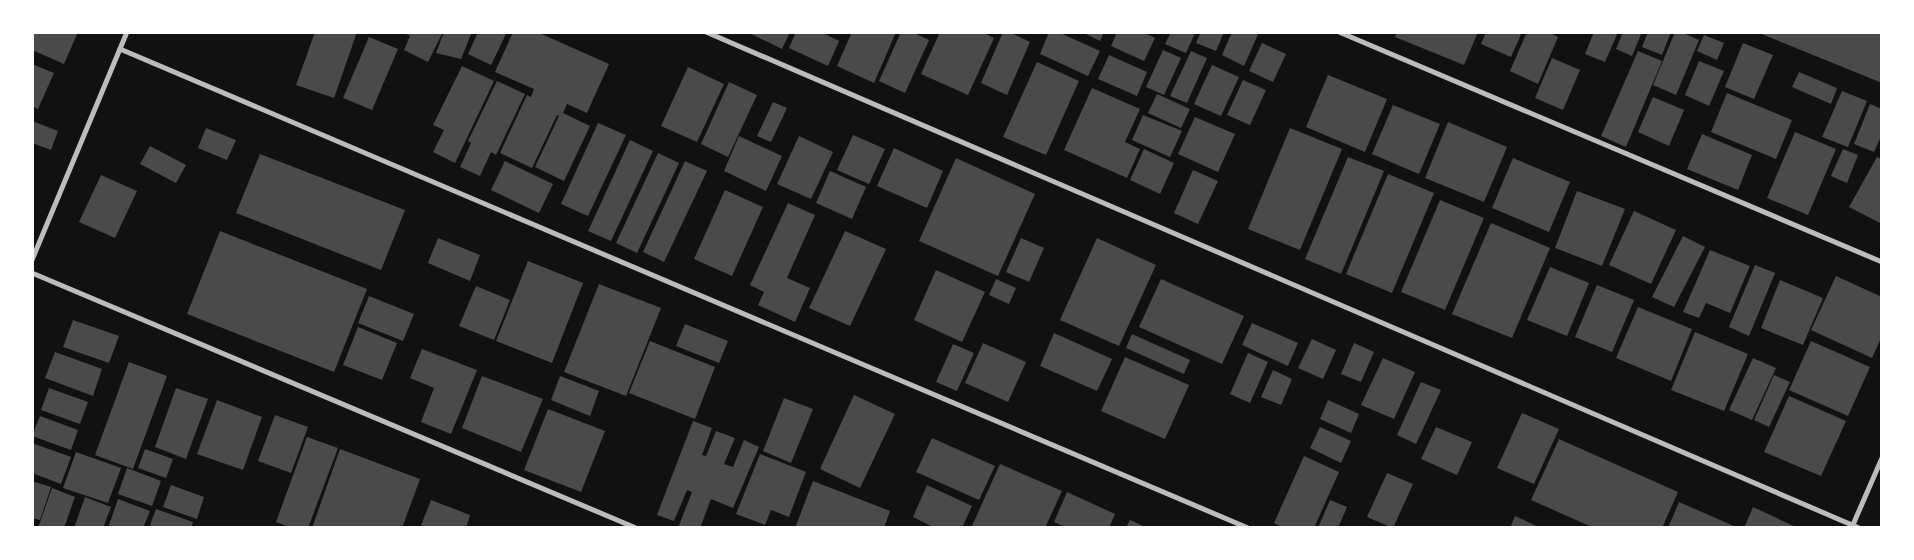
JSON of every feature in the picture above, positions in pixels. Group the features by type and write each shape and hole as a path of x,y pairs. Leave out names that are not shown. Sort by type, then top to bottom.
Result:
{"street":[{"path":"32,260 127,32"},
{"path":"706,32 1859,528"},
{"path":"1339,32 1882,262"},
{"path":"120,49 1248,528"},
{"path":"32,273 636,528"},
{"path":"1853,526 1882,458"}],"building":[{"path":"32,32 78,32 64,64 32,50"},
{"path":"315,32 357,32 334,98 296,85"},
{"path":"403,32 443,32 428,62 404,50 410,36"},
{"path":"444,32 472,32 461,59 436,53"},
{"path":"478,32 507,32 491,65 468,54"},
{"path":"513,32 537,32 609,64 587,113 567,104 563,113 590,126 564,181 535,167 559,116 557,115 532,168 500,153 527,95 531,97 534,89 495,72"},
{"path":"747,32 790,32 782,49"},
{"path":"796,32 821,32 839,41 828,66 789,48"},
{"path":"852,32 896,32 874,83 837,66"},
{"path":"901,32 912,32 929,40 905,93 879,81"},
{"path":"940,32 982,32 994,38 968,95 921,74"},
{"path":"1003,32 1009,32 1030,42 1007,95 981,83"},
{"path":"1049,32 1058,32 1100,51 1088,76 1040,54"},
{"path":"1082,32 1104,32 1100,41"},
{"path":"1117,32 1143,32 1155,38 1144,61 1111,46"},
{"path":"1171,32 1195,33 1186,53 1165,44"},
{"path":"1201,32 1224,32 1216,51 1196,43"},
{"path":"1232,32 1259,32 1244,66 1222,55"},
{"path":"1397,32 1478,32 1464,65 1395,37"},
{"path":"1486,32 1522,32 1511,57 1481,44"},
{"path":"1527,32 1548,32 1558,37 1538,84 1510,71"},
{"path":"1594,32 1618,32 1605,62 1585,54"},
{"path":"1623,32 1642,32 1632,56 1616,49"},
{"path":"1648,32 1671,32 1662,55 1642,47"},
{"path":"1675,32 1681,32 1699,40 1676,95 1653,85"},
{"path":"1759,32 1882,32 1882,83 1759,33"},
{"path":"1704,35 1724,43 1717,60 1697,51"},
{"path":"369,37 398,49 372,110 343,98"},
{"path":"1262,43 1286,54 1273,82 1249,71"},
{"path":"1743,43 1773,55 1754,99 1725,87"},
{"path":"1163,50 1181,58 1164,95 1146,87"},
{"path":"1191,51 1207,58 1187,103 1170,96"},
{"path":"1638,51 1662,61 1626,147 1601,136"},
{"path":"1109,55 1147,72 1137,96 1098,79"},
{"path":"1552,58 1580,70 1563,110 1535,98"},
{"path":"1699,61 1724,71 1709,106 1685,95"},
{"path":"1037,62 1079,81 1046,155 1003,137"},
{"path":"32,64 54,73 38,109 32,106"},
{"path":"1212,65 1239,77 1221,116 1194,104"},
{"path":"462,66 494,81 455,163 433,152 444,130 433,125"},
{"path":"688,67 724,84 697,142 661,126"},
{"path":"1799,72 1837,88 1831,104 1792,87"},
{"path":"1328,75 1387,99 1365,152 1306,127"},
{"path":"1243,80 1266,90 1250,125 1227,115"},
{"path":"497,81 525,94 496,155 491,152 480,176 460,167 471,143 468,141"},
{"path":"729,82 757,95 728,157 701,144"},
{"path":"1092,88 1140,109 1125,142 1140,149 1127,178 1064,150"},
{"path":"1842,91 1867,101 1848,147 1822,137"},
{"path":"1727,93 1792,120 1776,159 1711,132"},
{"path":"1157,94 1190,109 1181,128 1148,113"},
{"path":"1653,97 1684,110 1669,146 1638,132"},
{"path":"773,102 787,108 771,142 757,136"},
{"path":"1870,104 1882,109 1882,134 1874,152 1854,144"},
{"path":"1393,105 1440,124 1419,174 1372,154"},
{"path":"1143,115 1182,131 1170,157 1132,140"},
{"path":"1195,117 1235,134 1218,172 1178,154"},
{"path":"32,121 58,131 51,150 32,143"},
{"path":"1448,122 1507,147 1484,202 1425,178"},
{"path":"598,123 626,135 588,216 561,204"},
{"path":"206,128 236,140 227,160 198,148"},
{"path":"1290,128 1342,149 1300,250 1248,229"},
{"path":"1795,132 1836,149 1808,215 1767,198"},
{"path":"1702,134 1752,155 1738,190 1687,169"},
{"path":"853,135 885,149 869,184 837,170"},
{"path":"739,136 782,156 766,191 724,171"},
{"path":"799,136 833,152 811,199 777,184"},
{"path":"630,140 653,151 611,241 588,231"},
{"path":"150,146 186,165 176,183 140,164"},
{"path":"894,148 943,171 927,208 877,186"},
{"path":"1144,149 1174,163 1160,194 1130,180"},
{"path":"1843,149 1858,155 1847,183 1831,176"},
{"path":"658,153 679,163 637,253 616,243"},
{"path":"260,154 405,210 381,270 236,213"},
{"path":"1348,157 1384,171 1341,274 1305,259"},
{"path":"1877,157 1882,159 1882,224 1849,207"},
{"path":"956,158 1035,194 998,276 919,241"},
{"path":"1513,158 1570,182 1549,232 1492,208"},
{"path":"505,161 553,184 539,213 491,190"},
{"path":"685,161 707,171 664,262 643,252"},
{"path":"1193,170 1218,181 1198,224 1174,213"},
{"path":"830,171 866,187 852,219 816,203"},
{"path":"1388,174 1434,193 1392,293 1346,274"},
{"path":"101,175 137,191 115,238 79,222"},
{"path":"725,190 763,207 732,276 694,259"},
{"path":"1577,191 1625,209 1602,266 1555,248"},
{"path":"1440,200 1484,218 1445,310 1401,292"},
{"path":"788,203 815,215 787,278 810,288 795,322 758,305 764,292 750,285"},
{"path":"1634,211 1676,230 1651,284 1609,265"},
{"path":"1491,223 1550,248 1512,338 1452,314"},
{"path":"220,231 367,289 334,372 187,314"},
{"path":"845,231 886,249 850,326 809,308"},
{"path":"1683,236 1705,247 1674,307 1652,297"},
{"path":"438,238 480,255 470,281 428,263"},
{"path":"1021,238 1044,248 1029,282 1006,272"},
{"path":"1097,238 1156,265 1119,346 1060,320"},
{"path":"1710,250 1750,266 1730,313 1706,303 1699,318 1683,312"},
{"path":"528,261 583,283 552,363 496,341"},
{"path":"1755,265 1775,273 1749,336 1729,327"},
{"path":"1550,267 1589,283 1567,336 1527,320"},
{"path":"936,270 985,292 962,342 914,320"},
{"path":"1836,276 1882,297 1882,336 1872,358 1811,330"},
{"path":"996,279 1016,288 1009,304 989,295"},
{"path":"1161,279 1244,316 1222,364 1139,327"},
{"path":"1780,280 1823,298 1803,345 1761,328"},
{"path":"599,284 661,308 626,396 564,372"},
{"path":"1597,285 1634,300 1612,352 1575,337"},
{"path":"476,286 510,300 494,340 459,326"},
{"path":"369,296 414,314 403,341 358,323"},
{"path":"1638,307 1692,329 1671,381 1616,358"},
{"path":"73,320 119,336 109,363 63,347"},
{"path":"1252,323 1298,343 1288,366 1242,345"},
{"path":"685,324 728,341 719,363 676,346"},
{"path":"358,327 397,343 382,380 343,365"},
{"path":"1695,332 1748,354 1724,411 1671,390"},
{"path":"1054,333 1112,359 1097,391 1040,366"},
{"path":"1132,334 1190,360 1184,374 1126,348"},
{"path":"1312,339 1336,350 1323,379 1298,368"},
{"path":"650,341 715,367 695,419 629,393"},
{"path":"1811,341 1870,367 1848,416 1789,390"},
{"path":"983,343 1026,362 1008,402 965,383"},
{"path":"1354,343 1374,352 1361,382 1341,374"},
{"path":"953,344 974,353 957,391 936,382"},
{"path":"422,349 477,370 451,434 421,422 434,388 410,378"},
{"path":"55,352 102,369 93,396 45,378"},
{"path":"1248,353 1268,362 1250,403 1230,394"},
{"path":"1125,357 1189,385 1165,439 1101,411"},
{"path":"1383,358 1415,372 1394,419 1361,405"},
{"path":"1753,358 1776,368 1752,420 1729,410"},
{"path":"129,362 167,376 133,469 95,455"},
{"path":"1273,370 1292,379 1281,405 1261,397"},
{"path":"1774,375 1790,382 1769,427 1754,420"},
{"path":"482,376 543,399 521,452 462,428"},
{"path":"560,376 599,391 590,416 551,400"},
{"path":"1421,382 1441,390 1416,444 1397,435"},
{"path":"49,388 88,402 80,424 41,410"},
{"path":"176,388 208,399 186,459 155,447"},
{"path":"854,395 895,414 860,488 820,469"},
{"path":"1789,396 1846,421 1821,476 1764,452"},
{"path":"784,398 813,409 791,463 763,451"},
{"path":"217,400 262,417 243,470 197,454"},
{"path":"1328,400 1359,414 1351,433 1320,419"},
{"path":"548,409 605,431 581,492 524,470"},
{"path":"1522,413 1559,429 1534,484 1497,468"},
{"path":"275,415 308,427 291,473 258,461"},
{"path":"40,416 78,430 71,450 32,436"},
{"path":"693,421 712,428 702,455 706,456 716,431 735,438 724,464 733,467 744,440 759,447 733,508 711,499 700,528 678,528 692,492 687,490 674,521 657,515"},
{"path":"1320,427 1351,441 1341,463 1310,448"},
{"path":"1436,427 1472,442 1457,475 1421,459"},
{"path":"307,437 338,448 308,528 292,528 276,522"},
{"path":"932,438 995,466 979,500 916,472"},
{"path":"1559,439 1678,492 1662,528 1594,528 1531,500"},
{"path":"32,443 71,457 61,484 32,473"},
{"path":"145,449 173,459 166,478 138,468"},
{"path":"340,449 420,479 402,528 312,528"},
{"path":"76,452 121,468 108,503 63,488"},
{"path":"760,454 806,472 789,517 771,510 765,525 736,514"},
{"path":"1304,456 1339,472 1314,528 1284,528 1274,523"},
{"path":"1000,464 1062,491 1045,528 971,528"},
{"path":"127,468 161,481 152,506 118,494"},
{"path":"1387,473 1413,484 1393,528 1367,517"},
{"path":"32,481 51,487 40,520 32,518"},
{"path":"813,481 890,511 884,528 795,528"},
{"path":"171,485 204,497 197,519 163,507"},
{"path":"927,485 972,506 962,528 935,528 913,517"},
{"path":"52,488 75,497 64,528 38,528"},
{"path":"1067,492 1115,514 1109,528 1068,528 1054,522"},
{"path":"85,497 111,507 103,528 74,528"},
{"path":"118,499 150,511 143,528 108,528"},
{"path":"431,500 470,515 466,528 420,528"},
{"path":"1330,500 1347,507 1338,528 1318,528"},
{"path":"1679,502 1734,526 1733,528 1668,528"},
{"path":"1753,507 1798,528 1744,528"},
{"path":"156,509 193,522 191,528 149,528"},
{"path":"1515,516 1541,528 1510,528"},
{"path":"1130,520 1148,528 1126,528"}]}
